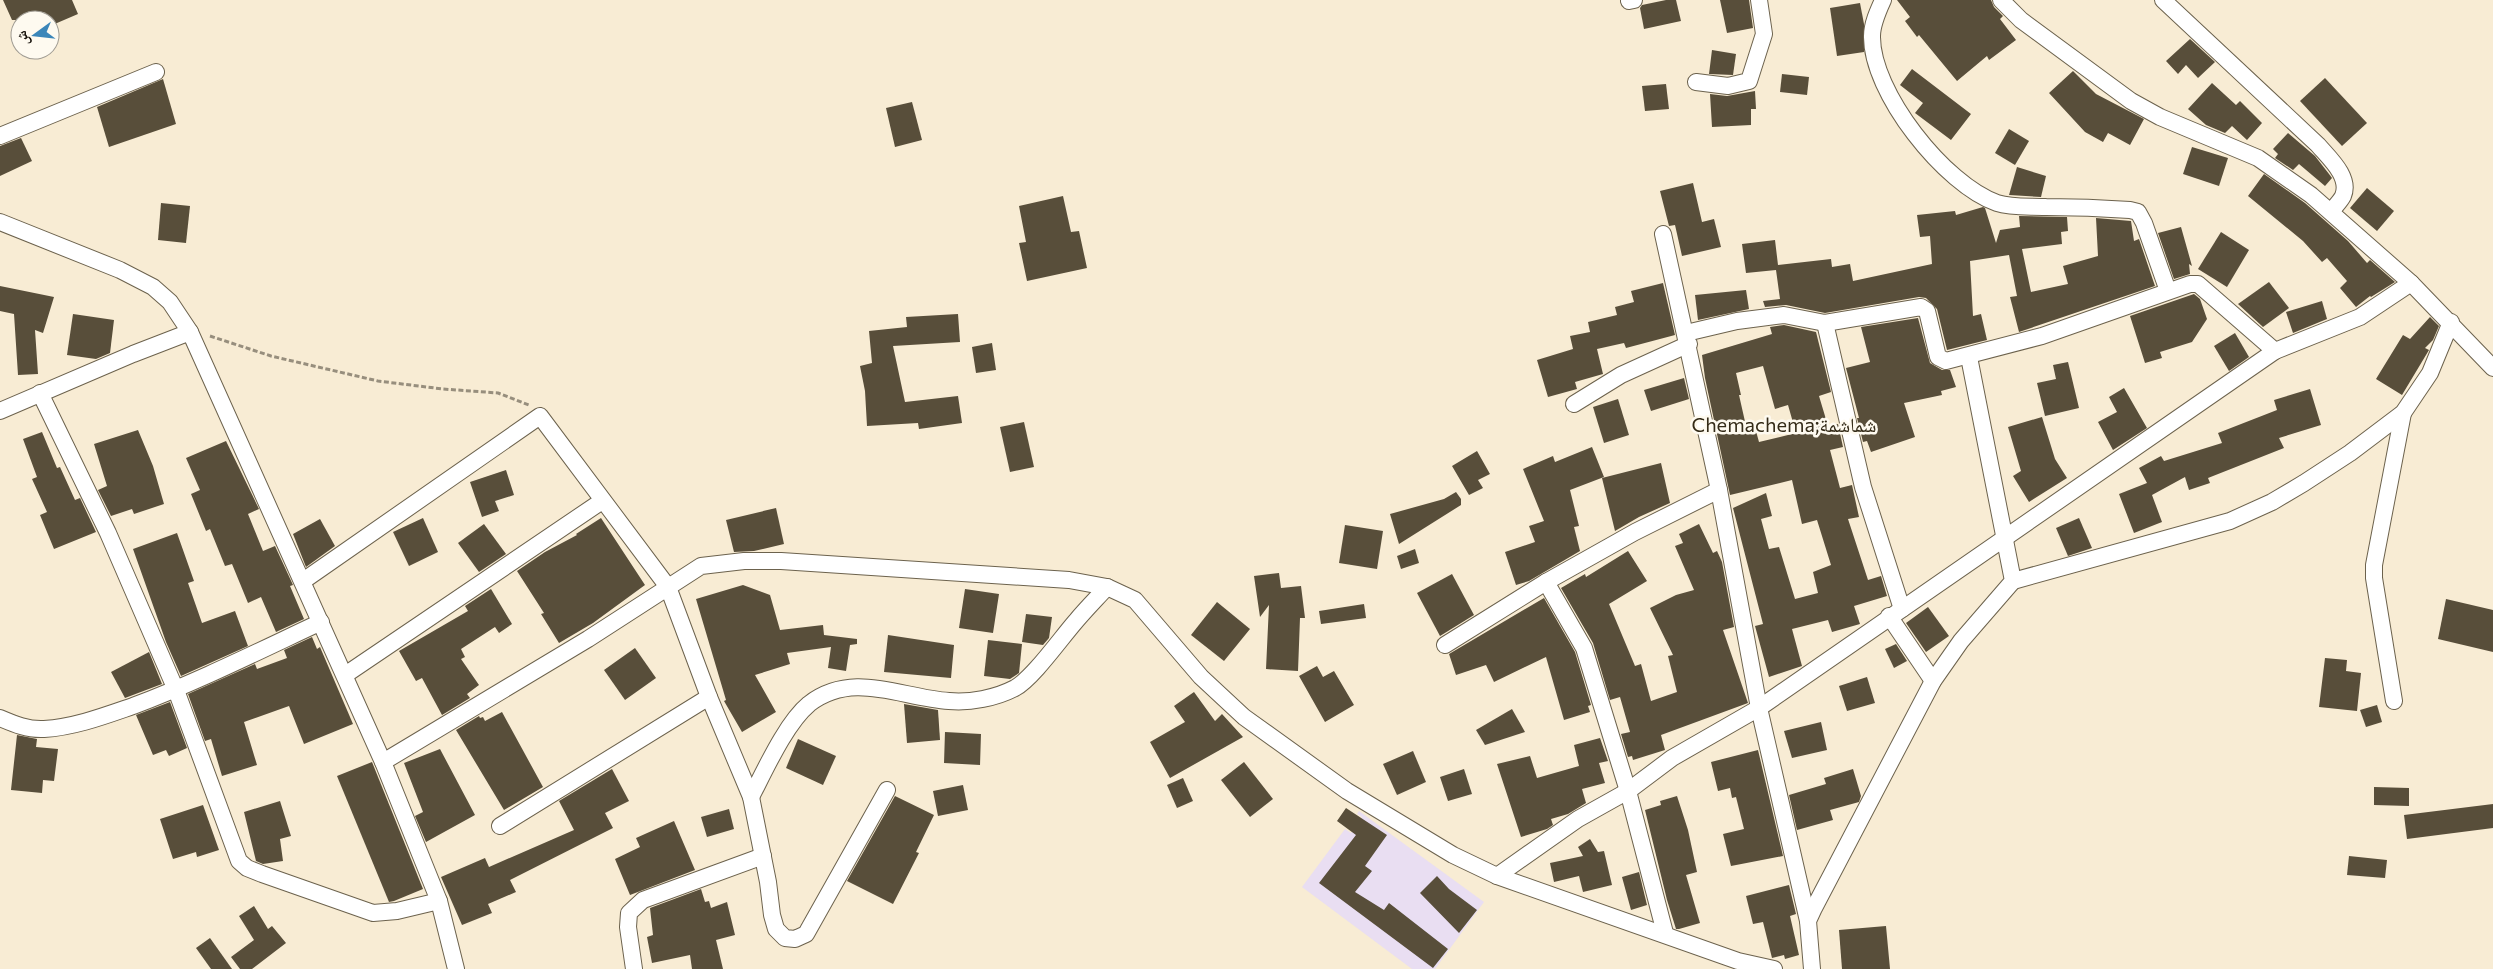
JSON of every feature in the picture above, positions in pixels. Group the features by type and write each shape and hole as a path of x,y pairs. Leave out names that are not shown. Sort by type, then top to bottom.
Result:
{"street":[{"path":"1696,82 1728,86 1749,81 1764,34 1759,0"},
{"path":"1883,0 1875,19 1872,36 1874,54 1885,84 1901,114 1926,150 1972,191 1998,203 2138,212 2144,223 2168,291"},
{"path":"2001,0 2021,20 2131,101 2160,117 2258,158 2311,195 2411,283 2451,322 2493,368"},
{"path":"2163,0 2318,145 2335,165 2342,176 2344,187 2343,196 2331,212"},
{"path":"0,136 156,72"},
{"path":"0,222 120,270 153,286 170,302 190,332 322,622 383,762 439,901 456,969"},
{"path":"1663,234 1719,490 1758,708 1808,921 1812,969"},
{"path":"1497,876 1578,818 1628,792 1672,758 1758,708 2003,537 2179,420 2275,351 2360,317 2411,283"},
{"path":"1574,404 1687,338 1738,321 1784,314 1825,323 1921,307 1927,311 1938,357 1946,362 2042,336 2168,291 2190,284 2198,284 2275,351"},
{"path":"1808,921 1933,681 1961,641 2013,581 2230,521 2272,502 2311,479 2403,413 2430,373 2451,322"},
{"path":"1825,323 1863,487 1895,612 1933,681"},
{"path":"0,411 190,332"},
{"path":"1969,357 2013,581"},
{"path":"40,393 108,533 176,690 239,861 247,868 373,913 397,911 439,901"},
{"path":"2394,701 2374,578 2374,565 2403,413"},
{"path":"303,581 540,416 668,587 709,697 751,797 772,915 776,929 785,938 795,939 806,934 887,790"},
{"path":"1445,645 1546,582 1635,532 1719,490"},
{"path":"345,675 602,501"},
{"path":"383,762 588,639 701,566 744,561 781,561 1069,580 1107,587 1134,600 1201,677 1244,717 1347,791 1453,855 1497,876 1664,933 1738,961 1774,969"},
{"path":"1546,582 1584,648 1628,792 1664,933"},
{"path":"751,797 794,721 808,705 823,696 843,689 867,686 949,702 987,699 1016,688 1107,587"},
{"path":"0,718 19,726 43,729 74,725 176,690 322,622"},
{"path":"500,826 709,697"},
{"path":"634,969 628,927 629,912 643,900 763,856"}],"path":[{"path":"190,332 220,338 270,356 378,380 443,389 498,393 526,402 540,416"}],"shaded area":[{"path":"1359,811 1484,902 1435,969 1412,969 1302,887 1345,829 1351,833 1362,817 1357,814"}],"building":[{"path":"3,0 72,0 78,14 60,22 60,10 10,10 10,16"},
{"path":"1676,0 1681,21 1644,29 1640,8 1642,5"},
{"path":"1720,0 1749,0 1753,28 1727,33"},
{"path":"1897,0 1991,0 1994,7 2003,16 2000,19 2016,40 1989,60 1987,56 1957,81 1905,21 1910,17"},
{"path":"1860,3 1864,24 1864,52 1837,56 1830,8"},
{"path":"2190,39 2215,62 2198,78 2186,65 2178,74 2166,61"},
{"path":"1712,50 1736,54 1733,75 1709,74"},
{"path":"1912,69 1971,114 1951,140 1915,113 1923,103 1900,85"},
{"path":"2073,71 2096,94 2144,119 2130,145 2108,133 2103,142 2085,132 2049,93"},
{"path":"1782,74 1809,77 1807,95 1780,92"},
{"path":"2325,78 2367,123 2342,146 2300,101"},
{"path":"163,79 176,124 109,147 97,107"},
{"path":"2212,83 2236,105 2240,101 2262,123 2247,140 2232,126 2225,133 2206,125 2188,109"},
{"path":"1666,84 1669,109 1645,111 1642,86"},
{"path":"1755,91 1756,109 1751,109 1751,125 1712,127 1710,94 1727,96"},
{"path":"912,102 922,140 895,147 886,108"},
{"path":"2009,129 2029,141 2015,165 1995,153"},
{"path":"2288,133 2315,156 2332,178 2325,186 2299,164 2293,170 2275,158 2278,154 2273,149"},
{"path":"21,138 32,161 0,176 0,146"},
{"path":"2192,147 2228,158 2219,186 2183,174"},
{"path":"2017,167 2046,176 2041,197 2009,195"},
{"path":"2264,174 2305,203 2348,241 2367,263 2370,260 2395,282 2370,296 2356,307 2340,288 2347,281 2327,258 2322,262 2303,241 2248,196"},
{"path":"1693,183 1702,222 1714,219 1721,247 1682,256 1675,225 1669,226 1660,191"},
{"path":"2367,188 2394,211 2377,231 2350,208"},
{"path":"1063,196 1071,232 1079,231 1087,268 1027,281 1019,243 1026,242 1019,206"},
{"path":"161,203 190,206 186,243 158,240"},
{"path":"1985,208 1996,243 2000,230 2020,227 2019,216 2067,217 2068,231 2061,232 2062,244 2022,249 2031,292 2068,284 2063,266 2098,256 2096,218 2131,221 2134,241 2139,239 2155,286 2019,332 2010,297 2017,296 2009,255 1970,261 1973,316 1981,314 1987,340 1947,350 1937,309 1926,298 1919,297 1825,313 1786,305 1765,307 1763,301 1780,299 1776,270 1746,273 1742,244 1775,240 1778,265 1831,259 1832,267 1850,264 1853,281 1932,264 1930,236 1920,237 1917,215 1955,211 1956,215"},
{"path":"2181,227 2192,266 2189,264 2190,274 2174,279 2158,233"},
{"path":"2221,232 2249,250 2227,287 2198,269"},
{"path":"2269,282 2289,308 2263,327 2238,304"},
{"path":"1663,283 1675,335 1626,348 1624,343 1597,349 1603,374 1575,382 1577,389 1548,397 1537,360 1573,349 1570,336 1590,332 1588,322 1617,315 1615,307 1634,302 1631,291"},
{"path":"0,286 54,297 43,333 35,330 38,374 18,375 14,314 0,311"},
{"path":"1746,290 1749,309 1698,320 1695,295"},
{"path":"2194,294 2200,299 2207,319 2192,342 2160,352 2162,358 2145,363 2130,316"},
{"path":"2322,301 2327,319 2293,333 2286,312"},
{"path":"73,314 114,320 110,353 96,359 67,355"},
{"path":"958,314 960,342 893,346 905,402 958,396 962,423 919,429 918,423 867,426 865,391 860,366 872,363 869,331 907,327 906,317"},
{"path":"2430,317 2439,326 2433,340 2425,348 2429,350 2402,395 2376,379 2403,335 2410,339"},
{"path":"1918,318 1930,363 1942,370 1950,370 1956,387 1941,391 1942,395 1904,403 1915,437 1871,452 1867,441 1863,442 1846,368 1870,362 1861,327"},
{"path":"1784,325 1816,332 1831,392 1819,396 1828,426 1838,424 1843,447 1830,450 1840,488 1852,485 1859,517 1848,519 1868,580 1881,576 1887,596 1854,606 1860,624 1832,632 1828,620 1792,629 1802,666 1769,677 1755,626 1763,624 1733,508 1766,493 1772,516 1761,519 1769,549 1779,547 1795,599 1818,593 1813,572 1831,565 1817,520 1802,524 1792,480 1730,495 1705,378 1702,355 1772,334 1770,327","holes":["1763,366 1775,409 1788,405 1796,433 1759,442 1754,424 1746,426 1736,373"]},
{"path":"2235,333 2249,357 2229,371 2214,346"},
{"path":"992,343 996,370 976,373 972,347"},
{"path":"2068,362 2079,408 2045,416 2037,383 2056,379 2053,365"},
{"path":"1684,378 1689,399 1651,411 1644,390"},
{"path":"2124,388 2147,428 2113,450 2098,422 2117,412 2109,397"},
{"path":"2310,389 2321,425 2279,438 2284,448 2208,478 2210,483 2189,490 2185,477 2152,495 2162,522 2134,533 2119,494 2147,483 2139,468 2161,456 2164,461 2222,443 2218,433 2277,410 2274,400"},
{"path":"1618,399 1629,435 1604,443 1593,407"},
{"path":"2042,417 2055,459 2067,478 2029,502 2013,476 2021,471 2008,427"},
{"path":"1024,422 1034,467 1010,472 1000,427"},
{"path":"138,430 153,466 164,504 134,514 132,509 111,516 98,490 107,486 94,444"},
{"path":"42,432 57,468 60,467 75,500 80,498 96,532 54,549 40,515 47,512 32,479 37,477 23,439"},
{"path":"226,441 259,509 248,514 263,551 275,546 293,585 290,586 304,619 276,632 261,597 248,603 232,564 225,566 210,529 206,531 191,494 200,490 186,458"},
{"path":"1592,447 1604,477 1570,490 1579,526 1574,527 1580,551 1529,581 1516,585 1505,552 1535,542 1529,526 1544,521 1523,469 1553,456 1555,462"},
{"path":"1477,451 1490,474 1478,480 1483,488 1469,495 1452,466"},
{"path":"1661,463 1670,503 1639,517 1615,531 1602,478"},
{"path":"506,470 514,495 495,501 499,511 482,517 470,482"},
{"path":"1456,492 1461,499 1461,505 1399,544 1390,514 1444,499"},
{"path":"776,508 784,544 754,551 734,552 726,520"},
{"path":"423,518 438,552 409,566 393,532"},
{"path":"601,518 645,585 593,623 559,643 541,614 544,613 517,571 545,552 577,535"},
{"path":"2079,518 2092,548 2068,556 2056,528"},
{"path":"320,519 335,546 306,567 293,534"},
{"path":"484,524 506,554 479,572 458,543"},
{"path":"1699,524 1713,553 1717,551 1722,562 1734,627 1723,630 1748,703 1661,735 1665,750 1633,760 1632,756 1628,757 1621,734 1630,732 1620,697 1610,700 1593,643 1561,588 1585,574 1586,577 1628,551 1647,581 1609,604 1635,666 1641,664 1651,701 1677,692 1668,656 1673,655 1650,608 1676,595 1694,590 1675,546 1683,543 1679,534"},
{"path":"1345,525 1383,531 1377,569 1339,563"},
{"path":"177,533 194,581 188,583 202,623 235,611 248,646 181,676 166,642 133,549"},
{"path":"1415,549 1419,563 1401,569 1397,556"},
{"path":"1279,573 1281,588 1301,586 1305,618 1300,618 1298,671 1266,669 1269,605 1260,617 1254,576"},
{"path":"1452,574 1474,615 1440,636 1417,593"},
{"path":"743,585 770,595 780,630 823,625 824,635 857,639 857,644 850,645 846,671 828,668 831,647 787,653 790,664 755,675 776,712 742,732 724,701 726,700 696,599"},
{"path":"491,589 512,624 499,633 495,627 461,649 465,657 461,659 479,685 467,694 470,698 442,715 422,678 416,681 399,651 468,611 465,606"},
{"path":"965,589 999,594 993,633 959,628"},
{"path":"1544,598 1575,652 1591,705 1588,706 1590,712 1564,720 1546,657 1494,682 1486,665 1456,675 1449,654"},
{"path":"2446,599 2493,610 2493,652 2438,639"},
{"path":"1217,602 1250,629 1224,661 1191,635"},
{"path":"1364,604 1366,618 1321,624 1319,611"},
{"path":"1928,607 1949,636 1926,652 1906,623"},
{"path":"1026,614 1052,617 1049,638 1043,645 1022,642"},
{"path":"888,635 954,645 951,678 884,672"},
{"path":"312,637 317,649 320,647 353,724 304,744 289,706 244,722 257,765 222,776 211,739 205,741 188,694 255,664 257,669 287,658 284,650"},
{"path":"988,640 1022,644 1019,673 1010,679 984,676"},
{"path":"1896,644 1907,661 1894,668 1885,649"},
{"path":"635,648 656,678 625,700 604,670"},
{"path":"149,652 162,684 125,698 111,672"},
{"path":"2325,658 2347,660 2346,671 2361,673 2357,711 2319,707"},
{"path":"1317,666 1323,677 1334,671 1354,705 1325,722 1299,676"},
{"path":"1867,677 1875,703 1847,711 1839,686"},
{"path":"1194,692 1215,721 1222,714 1243,737 1170,778 1150,742 1185,722 1174,706"},
{"path":"170,702 187,748 169,756 166,750 153,755 136,715"},
{"path":"904,704 938,710 940,740 907,743"},
{"path":"2377,705 2382,722 2366,727 2360,710"},
{"path":"1512,709 1525,732 1485,745 1476,730"},
{"path":"502,712 543,787 504,810 456,730 479,716 480,718 483,717 485,721"},
{"path":"1821,722 1827,750 1792,758 1784,731"},
{"path":"945,732 981,734 980,765 944,763"},
{"path":"17,735 37,739 36,747 58,749 54,781 43,780 42,793 11,790"},
{"path":"1600,738 1608,761 1599,763 1605,783 1582,789 1586,803 1568,814 1551,819 1553,825 1547,829 1521,837 1497,764 1530,756 1537,778 1579,766 1574,745"},
{"path":"798,739 836,756 823,785 786,768"},
{"path":"440,749 475,815 426,842 415,816 423,812 404,763"},
{"path":"1758,750 1783,856 1731,866 1723,834 1744,829 1736,797 1732,798 1730,788 1718,791 1711,762"},
{"path":"1413,751 1426,782 1397,795 1383,764"},
{"path":"372,762 423,889 389,902 337,776"},
{"path":"1244,762 1273,799 1250,817 1221,780"},
{"path":"612,769 629,801 605,813 613,828 510,880 516,892 488,904 492,913 462,925 441,877 485,858 489,867 574,830 559,801"},
{"path":"1464,769 1472,794 1448,801 1440,777"},
{"path":"1853,769 1861,796 1859,802 1830,810 1833,820 1797,830 1789,795 1826,784 1824,778"},
{"path":"1183,778 1193,801 1177,808 1167,785"},
{"path":"963,785 968,810 938,816 933,791"},
{"path":"2374,787 2409,788 2409,806 2374,805"},
{"path":"895,796 934,815 916,852 919,853 893,904 847,881"},
{"path":"1677,796 1688,830 1697,872 1686,875 1700,923 1679,929 1676,929 1667,900 1645,810 1661,805 1660,801"},
{"path":"280,801 291,836 280,839 283,861 263,864 256,861 244,812"},
{"path":"2493,804 2493,828 2407,839 2404,815"},
{"path":"203,805 219,850 197,857 196,852 173,859 160,819"},
{"path":"1346,808 1387,835 1365,866 1372,871 1355,892 1384,910 1389,903 1448,949 1433,968 1319,883 1356,835 1337,821"},
{"path":"729,809 734,829 707,837 701,817"},
{"path":"674,821 695,870 630,895 615,859 640,847 636,838"},
{"path":"1590,839 1598,852 1604,851 1612,885 1583,892 1579,876 1554,882 1550,863 1583,856 1578,847"},
{"path":"2349,856 2387,860 2385,878 2347,875"},
{"path":"1639,872 1647,905 1631,910 1622,877"},
{"path":"1437,876 1449,889 1477,910 1459,933 1420,893"},
{"path":"1789,885 1796,914 1790,916 1799,955 1785,959 1784,955 1772,958 1763,922 1753,924 1746,896"},
{"path":"701,889 705,902 709,901 711,908 727,902 735,935 716,940 723,969 692,969 690,955 652,963 647,937 653,935 650,908"},
{"path":"254,906 268,929 272,926 286,943 252,969 240,969 231,957 254,940 239,916"},
{"path":"1886,926 1890,969 1842,969 1839,930"},
{"path":"210,938 232,969 211,969 196,948"}],"district":[{"name":"Chemachema;شماشمة","path":"1784,424"}]}
